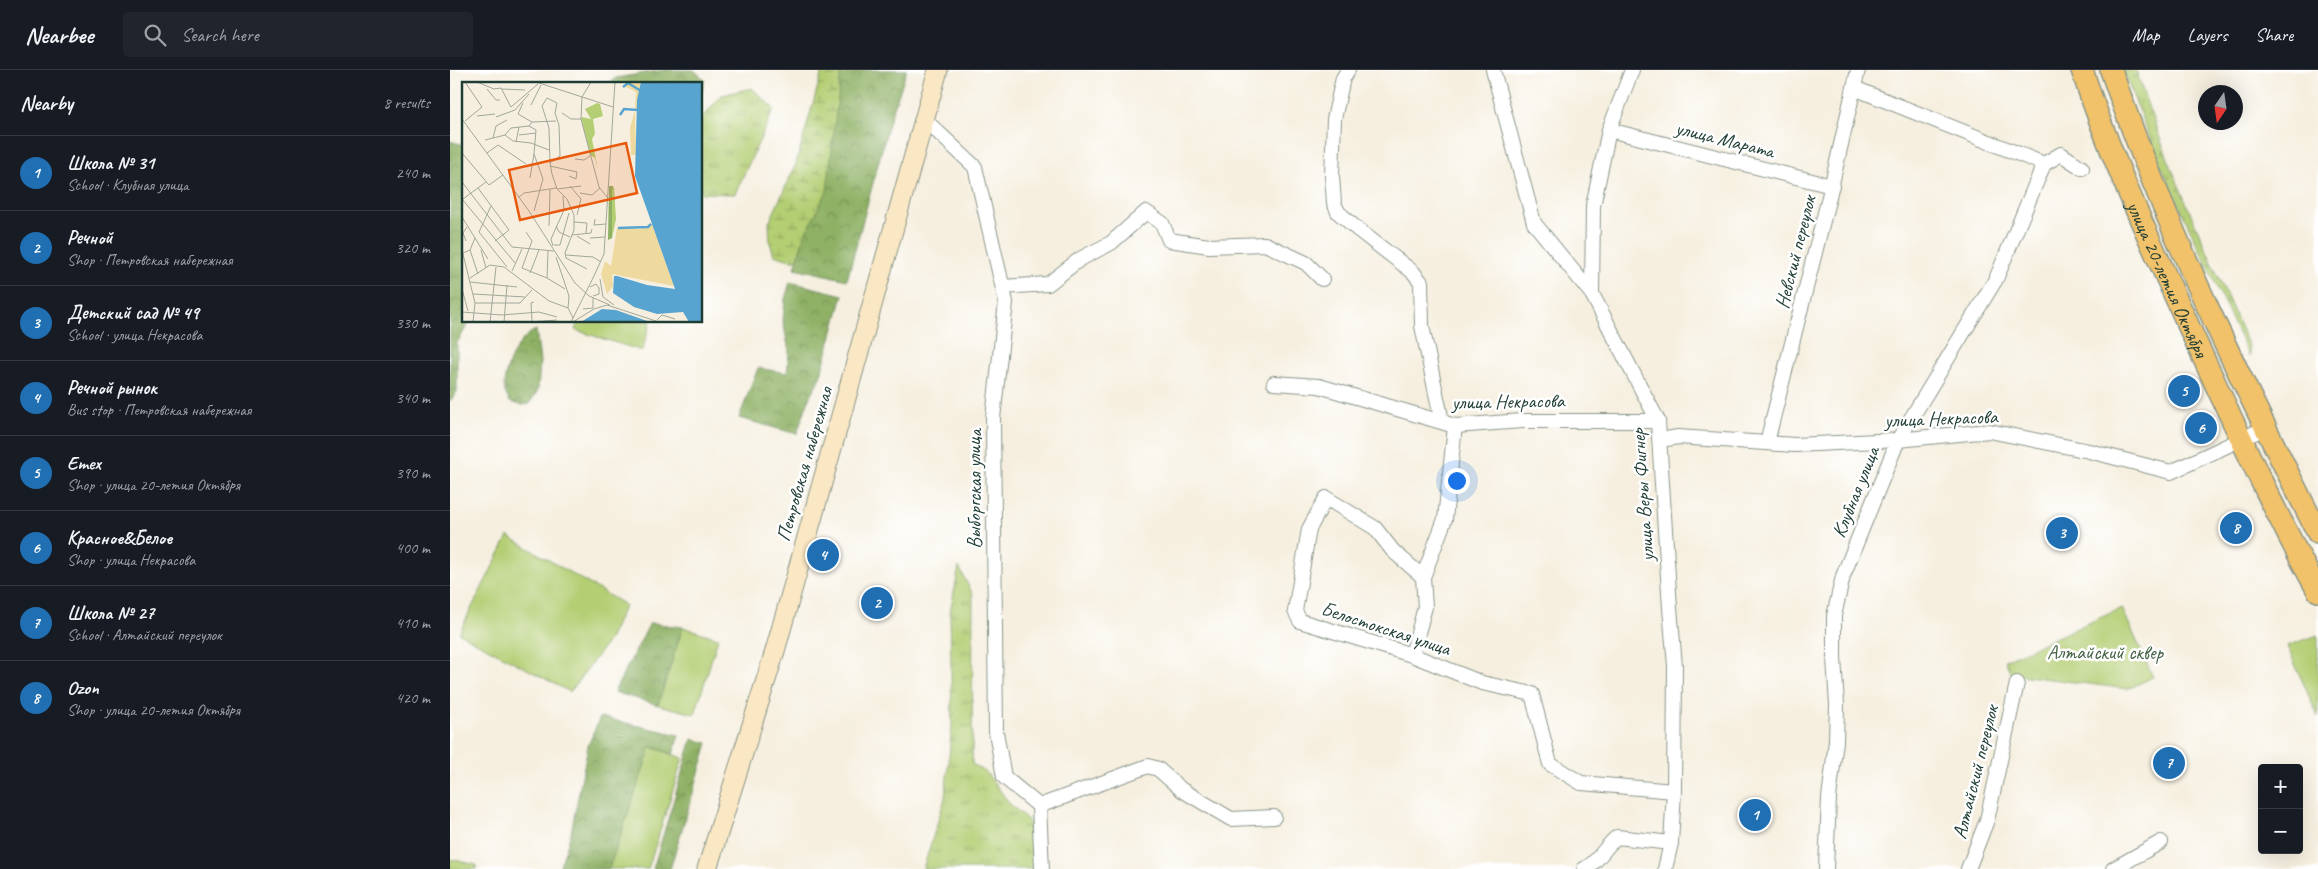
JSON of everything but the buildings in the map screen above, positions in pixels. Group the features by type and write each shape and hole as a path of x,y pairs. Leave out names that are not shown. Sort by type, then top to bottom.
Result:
{"main road":[{"name":"Петровская набережная","path":"707,869 775,651 938,70"},
{"name":"улица 20-летия Октября","path":"2082,70 2098,120 2132,202 2241,439 2318,591"},
{"name":"улица 20-летия Октября","path":"2111,70 2154,188 2265,428 2318,533"}],"street":[{"path":"1348,70 1344,78 1334,119 1332,176 1334,203 1338,212 1351,224 1413,272 1421,282 1422,326 1448,424 1445,519 1423,576 1424,607 1412,655"},
{"name":"улица Веры Фигнер","path":"1493,70 1534,223 1592,294 1658,421 1661,440 1675,666 1674,791 1671,842 1665,869"},
{"path":"1592,294 1593,206 1609,130 1632,70"},
{"name":"Невский переулок","path":"1767,442 1832,186 1858,70"},
{"path":"1854,88 2044,164 2061,154 2082,168"},
{"name":"Выборгская улица","path":"924,119 975,167 1006,302 994,418 996,732 1004,777 1039,806"},
{"name":"улица Марата","path":"1609,130 1832,186"},
{"name":"Клубная улица","path":"1826,869 1829,798 1836,741 1837,705 1834,616 1843,576 1898,440 1996,279 2044,164"},
{"path":"1003,287 1048,284 1080,259 1111,243 1146,212 1162,223 1170,240 1209,246 1265,244 1306,263 1322,279"},
{"name":"улица Некрасова","path":"1274,383 1319,386 1448,424 1522,421 1658,421"},
{"name":"улица Некрасова","path":"1661,440 1678,437 1795,445 1898,440 1990,432 2089,451 2171,472 2265,428"},
{"name":"Белостокская улица","path":"1423,576 1394,551 1375,528 1326,498 1309,529 1295,611 1300,621 1412,655 1482,683 1532,694 1550,764 1581,783 1674,791"},
{"name":"Алтайский переулок","path":"1968,869 1987,820 2018,684"},
{"path":"1042,869 1039,806 1148,766 1158,769 1182,790 1231,819 1274,817"},
{"path":"1584,869 1594,864 1607,845 1617,837 1671,842"},
{"path":"2113,869 2161,842"}],"green space":[{"path":"664,70 694,70 705,80 702,90 702,82 609,82 616,78"},
{"path":"820,70 841,70 827,191 804,237 797,260 790,260 774,255 770,243 769,223 796,164 821,75"},
{"path":"841,70 907,70 891,116 847,280 795,268 804,237"},
{"path":"2123,70 2136,70 2161,141 2249,347 2249,357 2159,162"},
{"path":"752,88 774,109 735,194 702,193 702,118 722,95"},
{"path":"450,141 462,144 462,322 469,322 457,343 457,392 450,401"},
{"path":"790,282 843,295 820,378 810,396 797,434 739,418 758,368 787,373 789,351 783,321 785,299"},
{"path":"578,322 651,322 642,351 575,330"},
{"path":"536,330 540,362 538,390 529,404 521,405 510,402 504,387 509,362 523,339"},
{"path":"508,536 625,605 609,640 570,692 459,633"},
{"path":"959,567 973,595 972,764 986,772 1010,804 1029,821 1034,869 923,869 945,798 952,725 950,612"},
{"name":"Алтайский сквер","path":"2122,608 2153,677 2128,689 2011,674 2005,660"},
{"path":"650,623 683,627 658,705 614,692"},
{"path":"683,627 718,638 695,714 658,705"},
{"path":"2318,635 2318,717 2287,646"},
{"path":"600,717 679,735 673,754 651,747 609,869 559,869 571,833 588,746"},
{"path":"692,739 708,743 670,869 653,869"},
{"path":"651,747 683,758 648,869 609,869"},
{"path":"450,859 477,865 476,869 450,869"}],"place":[{"name":"Emex","path":"2184,391"},
{"name":"Красное&Белое","path":"2201,428"},
{"name":"Ozon","path":"2236,528"},
{"name":"Детский сад № 49","path":"2062,533"},
{"name":"Речной рынок","path":"823,555"},
{"name":"Речной","path":"877,603"},
{"name":"Школа № 27","path":"2169,763"},
{"name":"Школа № 31","path":"1755,815"}]}
